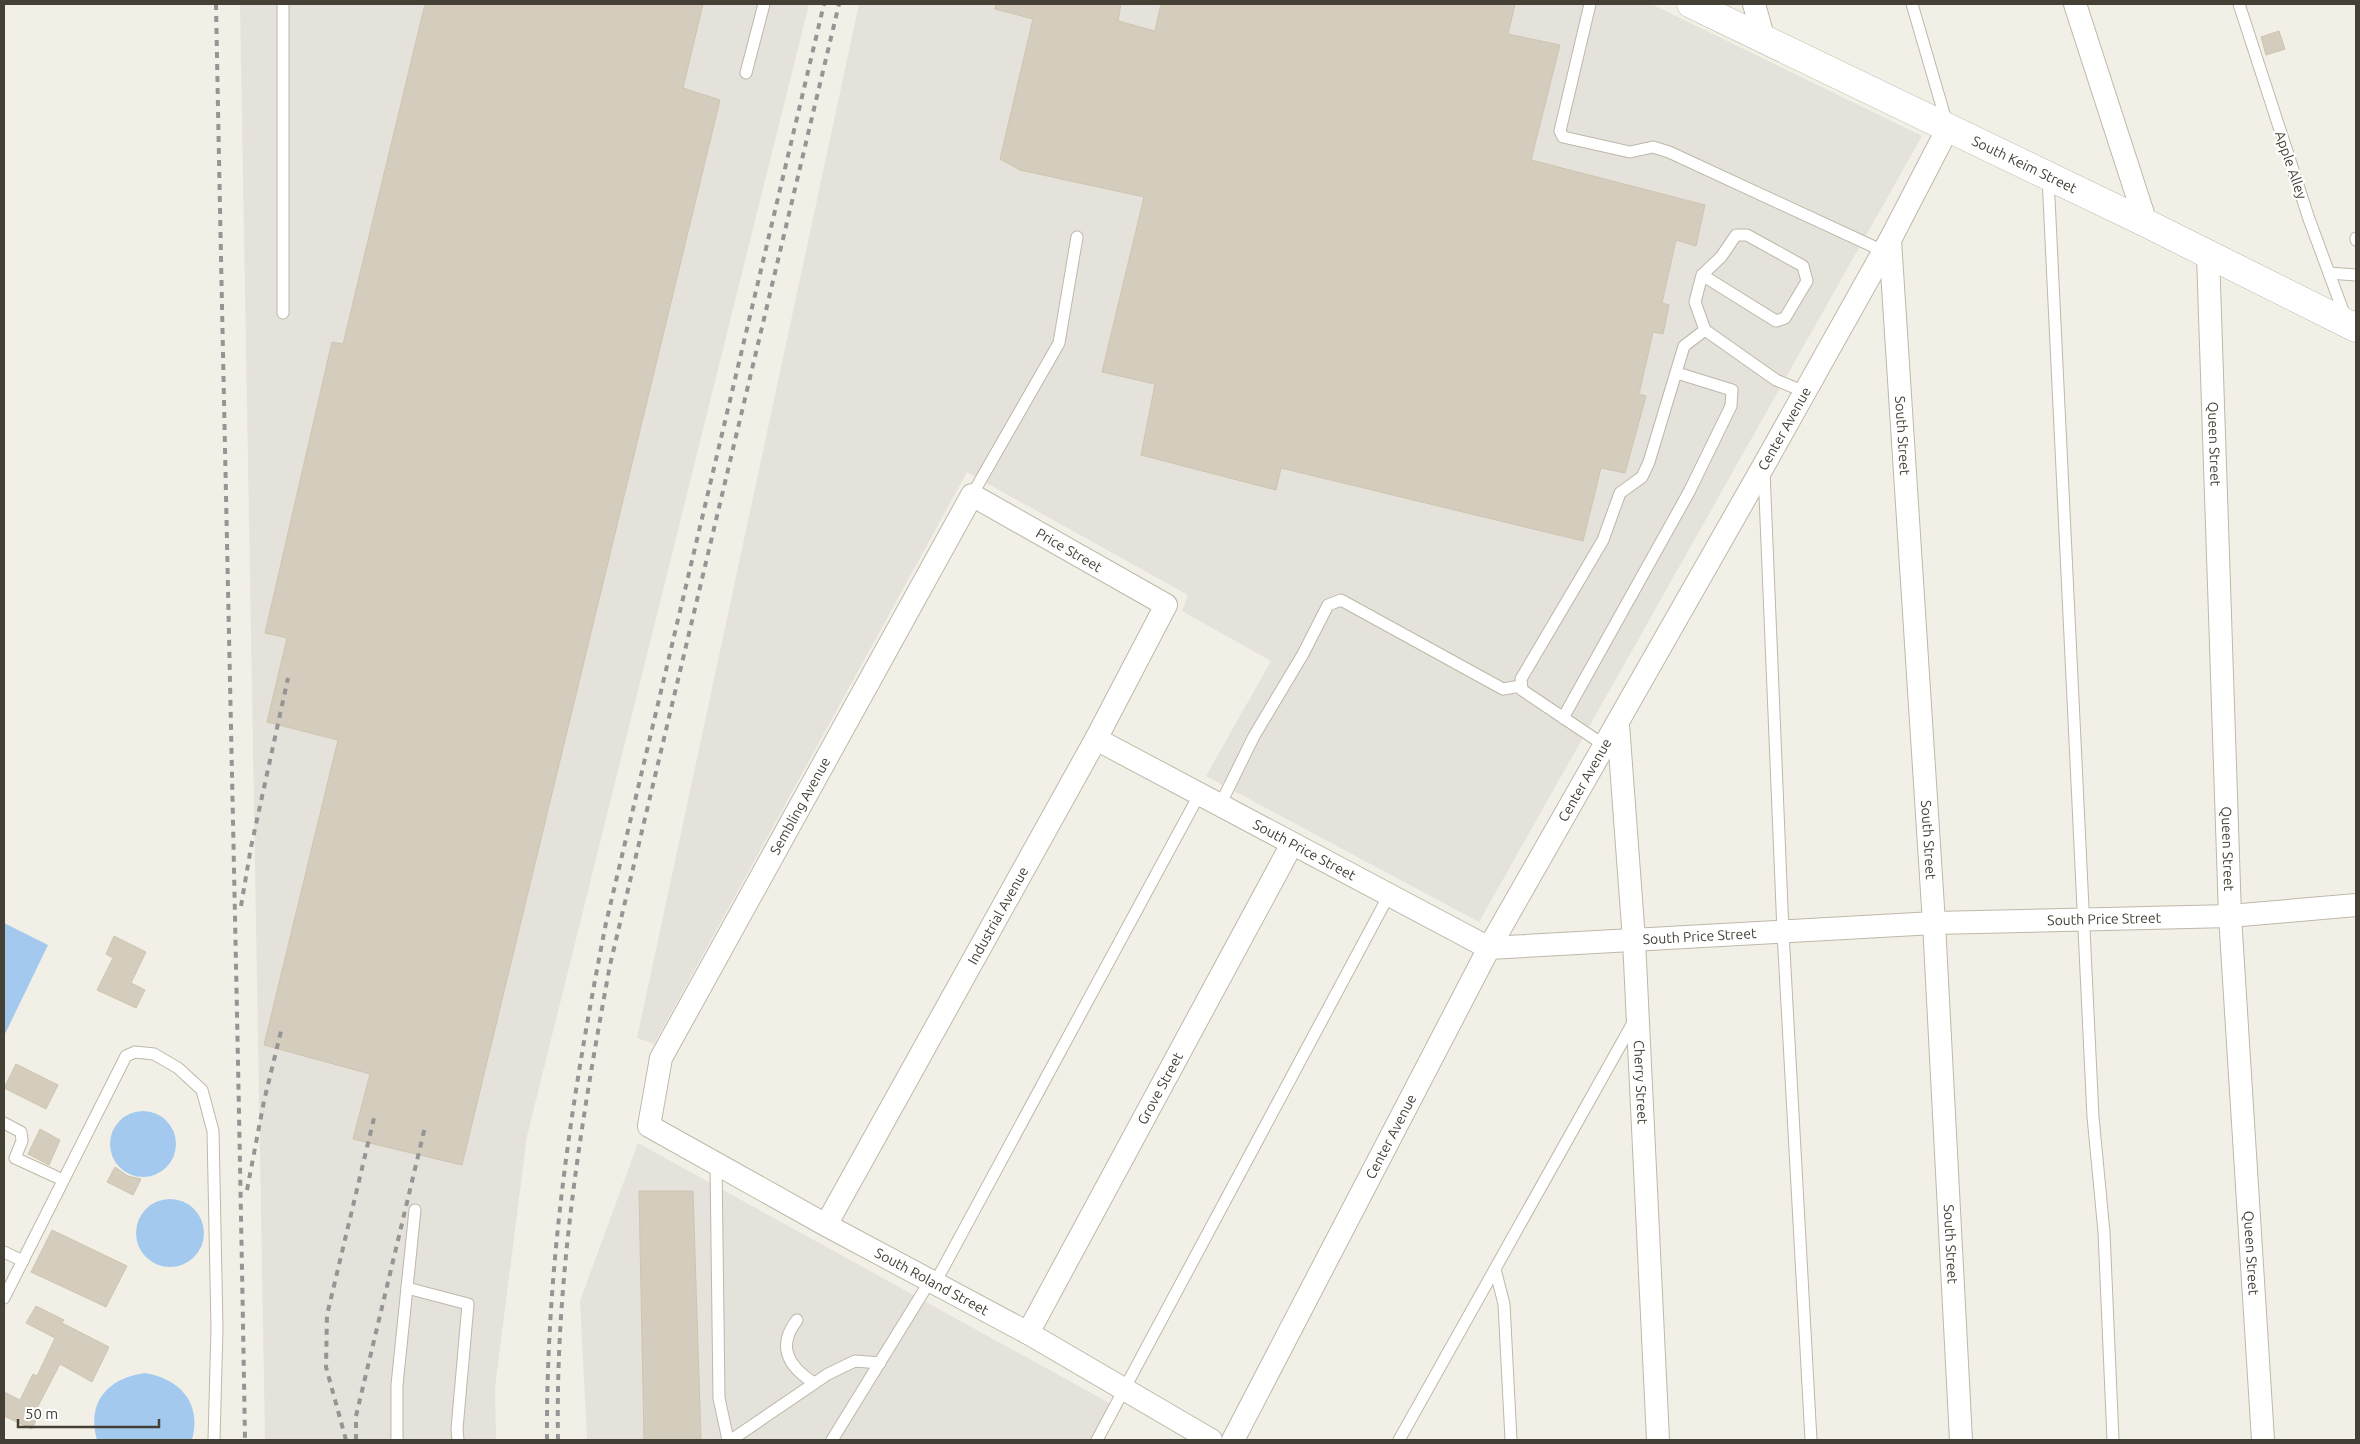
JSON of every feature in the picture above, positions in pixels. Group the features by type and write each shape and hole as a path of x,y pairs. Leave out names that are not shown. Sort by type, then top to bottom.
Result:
{"street":[{"name":"South Keim Street","path":"1691,4 2146,223 2352,326"},
{"path":"1754,4 1764,40"},
{"path":"2075,4 2146,223"},
{"name":"Center Avenue","path":"1233,1440 1488,948 1612,749 1618,724 1887,246 1948,128"},
{"name":"South Street","path":"1887,246 1934,923 1960,1440"},
{"name":"Queen Street","path":"2208,255 2230,916 2263,1440"},
{"name":"Price Street","path":"972,495 1166,605"},
{"name":"Sembling Avenue","path":"649,1126 661,1058 972,495"},
{"name":"Industrial Avenue","path":"826,1225 1096,739 1166,605"},
{"name":"South Price Street","path":"1096,739 1488,948 1934,923 2230,916 2356,905"},
{"name":"Cherry Street","path":"1612,749 1634,940 1658,1440"},
{"name":"Grove Street","path":"1028,1333 1292,844"},
{"name":"South Roland Street","path":"649,1126 826,1225 1028,1333 1211,1440"}],"lane":[{"path":"282,312 283,4"},
{"path":"746,73 764,4"},
{"path":"1590,4 1560,131 1563,137 1630,152 1653,147 1669,152 1887,246"},
{"path":"1912,4 1948,128"},
{"name":"Apple Alley","path":"2239,4 2270,104 2329,273 2352,326"},
{"path":"2048,176 2093,1118 2104,1232 2112,1440"},
{"path":"1702,275 1776,321 1784,318 1807,281 1803,266 1746,235 1736,235 1721,257 1702,275 1695,302 1705,330 1776,380 1805,392"},
{"path":"972,495 1059,343 1077,237"},
{"path":"2329,273 2356,275"},
{"path":"1612,749 1522,690 1521,679 1603,540 1620,493 1642,477 1649,462 1684,346 1705,330"},
{"path":"1563,718 1689,492 1732,406 1732,390 1676,373"},
{"path":"1764,466 1784,932 1811,1440"},
{"path":"1220,805 1254,736 1303,654 1328,605 1341,600 1503,689 1521,686"},
{"path":"832,1440 933,1282 1199,794"},
{"path":"1097,1440 1389,895"},
{"path":"1399,1440 1638,1015"},
{"path":"4,1298 126,1056 135,1052 154,1054 178,1068 202,1090 213,1131 217,1328 214,1440"},
{"path":"4,1124 21,1132 22,1141 15,1158 63,1180"},
{"path":"716,1164 719,1398 730,1440 828,1374 855,1362 880,1363"},
{"path":"397,1440 397,1385 415,1210"},
{"path":"4,1252 23,1261"},
{"path":"1495,1269 1504,1304 1511,1440"},
{"path":"407,1288 468,1304 458,1440"},
{"path":"797,1320 787,1335 788,1356 792,1367 814,1383"}],"shaded area":[{"path":"240,4 809,4 527,1136 495,1387 496,1440 265,1440"},
{"path":"859,4 1651,4 1922,136 1479,922 1206,776 1271,661 1182,611 1188,595 967,472 654,1044 637,1038"},
{"path":"638,1143 1111,1404 1090,1440 587,1440 580,1301"}],"water":[{"path":"4,923 48,945 4,1036"},
{"path":"143,1111 156,1113 171,1126 174,1131 176,1144 174,1157 161,1172 156,1175 143,1177 130,1175 115,1162 112,1157 110,1144 112,1131 125,1116 130,1113"},
{"path":"170,1199 183,1202 194,1209 201,1220 204,1233 201,1246 194,1257 183,1264 170,1267 157,1264 146,1257 139,1246 136,1233 139,1220 146,1209 157,1202"},
{"path":"145,1373 169,1381 185,1395 191,1404 194,1415 192,1440 97,1440 94,1426 95,1414 103,1394 120,1380"}],"building":[{"path":"425,4 703,4 683,88 720,100 462,1165 353,1139 370,1074 264,1045 338,740 267,722 287,638 265,633 332,342 343,344"},
{"path":"996,4 1121,4 1118,21 1155,31 1161,4 1515,4 1508,34 1560,45 1531,160 1705,205 1696,246 1676,240 1662,303 1669,305 1663,334 1653,332 1639,394 1646,396 1625,473 1601,468 1583,541 1281,468 1276,490 1141,455 1155,384 1102,372 1144,197 1020,170 1000,159 1033,19 995,9"},
{"path":"2279,31 2285,49 2266,55 2261,37"},
{"path":"114,936 146,952 131,983 145,990 136,1008 97,990 113,958 106,954"},
{"path":"16,1064 58,1085 46,1109 4,1088"},
{"path":"40,1129 60,1140 49,1165 28,1154"},
{"path":"115,1167 128,1176 141,1179 133,1195 107,1182"},
{"path":"639,1191 693,1191 701,1440 644,1440"},
{"path":"52,1230 127,1266 106,1307 31,1272"},
{"path":"36,1306 64,1320 62,1323 109,1347 92,1382 60,1364 37,1408 41,1410 32,1429 4,1416 4,1392 20,1400 33,1374 37,1376 55,1338 26,1323"}],"railway":[{"path":"216,4 245,1440"},
{"path":"547,1440 551,1309 563,1180 582,1052 606,923 824,4"},
{"path":"558,1440 558,1380 565,1261 580,1142 610,965 839,4"},
{"path":"241,906 251,847 288,678"},
{"path":"247,1190 264,1101 282,1027"},
{"path":"346,1440 326,1367 327,1315 374,1118"},
{"path":"356,1440 356,1416 425,1127"}]}
